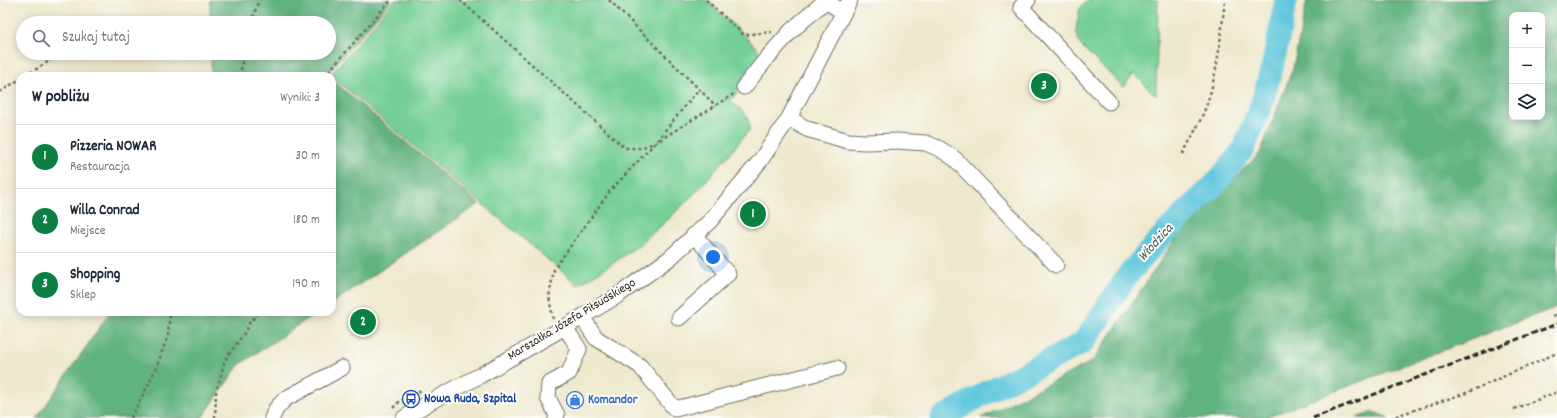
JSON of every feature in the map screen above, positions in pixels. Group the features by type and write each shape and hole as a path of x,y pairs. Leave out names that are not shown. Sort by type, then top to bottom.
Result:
{"street":[{"path":"1028,0 1020,7 1110,102"},
{"path":"744,87 791,31 824,2 847,6"},
{"name":"Marszałka Józefa Piłsudskiego","path":"404,418 430,402 481,375 559,324 582,317 616,296 670,258 710,221 760,161 789,118 847,6"},
{"path":"789,118 807,129 848,141 897,141 926,143 940,149 955,159 1056,266"},
{"path":"679,318 728,274 694,235"},
{"path":"582,317 596,338 640,366 675,409 838,368"},
{"path":"556,418 557,415 548,398 549,384 569,373 579,350 559,324"},
{"path":"272,418 276,409 286,399 342,368"}],"path":[{"path":"253,16 259,0"},
{"path":"328,72 391,0"},
{"path":"460,0 625,148 640,148 655,143 744,87"},
{"path":"609,0 716,106"},
{"path":"706,0 744,35 791,31"},
{"path":"1183,154 1201,118 1210,95 1217,63 1225,0"},
{"path":"31,72 51,60"},
{"path":"241,72 243,60"},
{"path":"0,92 16,82"},
{"path":"559,324 549,297 554,269 610,191 655,143 699,89"},
{"path":"1553,316 1557,314"},
{"path":"131,418 156,368 168,335 170,316"},
{"path":"215,418 216,392 225,360 255,316"},
{"path":"1390,418 1466,393 1557,353"},
{"path":"1514,409 1557,392"}],"green space":[{"path":"210,0 392,0 328,72 211,72 211,60 336,60 336,16 210,16"},
{"path":"395,0 707,0 765,57 730,101 741,109 746,116 750,129 725,159 671,217 626,254 578,285 336,80 336,72 333,72"},
{"path":"1088,0 1158,0 1156,96 1134,74 1123,87 1080,45 1076,33 1077,23 1080,8"},
{"path":"1307,0 1557,1 1557,307 1265,418 981,418 1093,361 1180,232 1260,153 1293,68"},
{"path":"336,83 479,204 336,300"},
{"path":"107,316 312,316 239,365 202,418 37,418"},
{"path":"1373,412 1390,418 1356,418"}],"waterway":[{"name":"Włodzica","path":"942,418 985,393 1083,343 1127,276 1164,234 1218,181 1244,148 1262,103 1273,64 1286,0"}],"railway":[{"path":"1313,418 1557,324"}],"place":[{"name":"Shopping","path":"1044,86"},
{"name":"Pizzeria NOWAR","path":"753,214"},
{"name":"Willa Conrad","path":"363,322"},
{"name":"Nowa Ruda, Szpital","path":"411,399"},
{"name":"Komandor","path":"575,400"}]}
